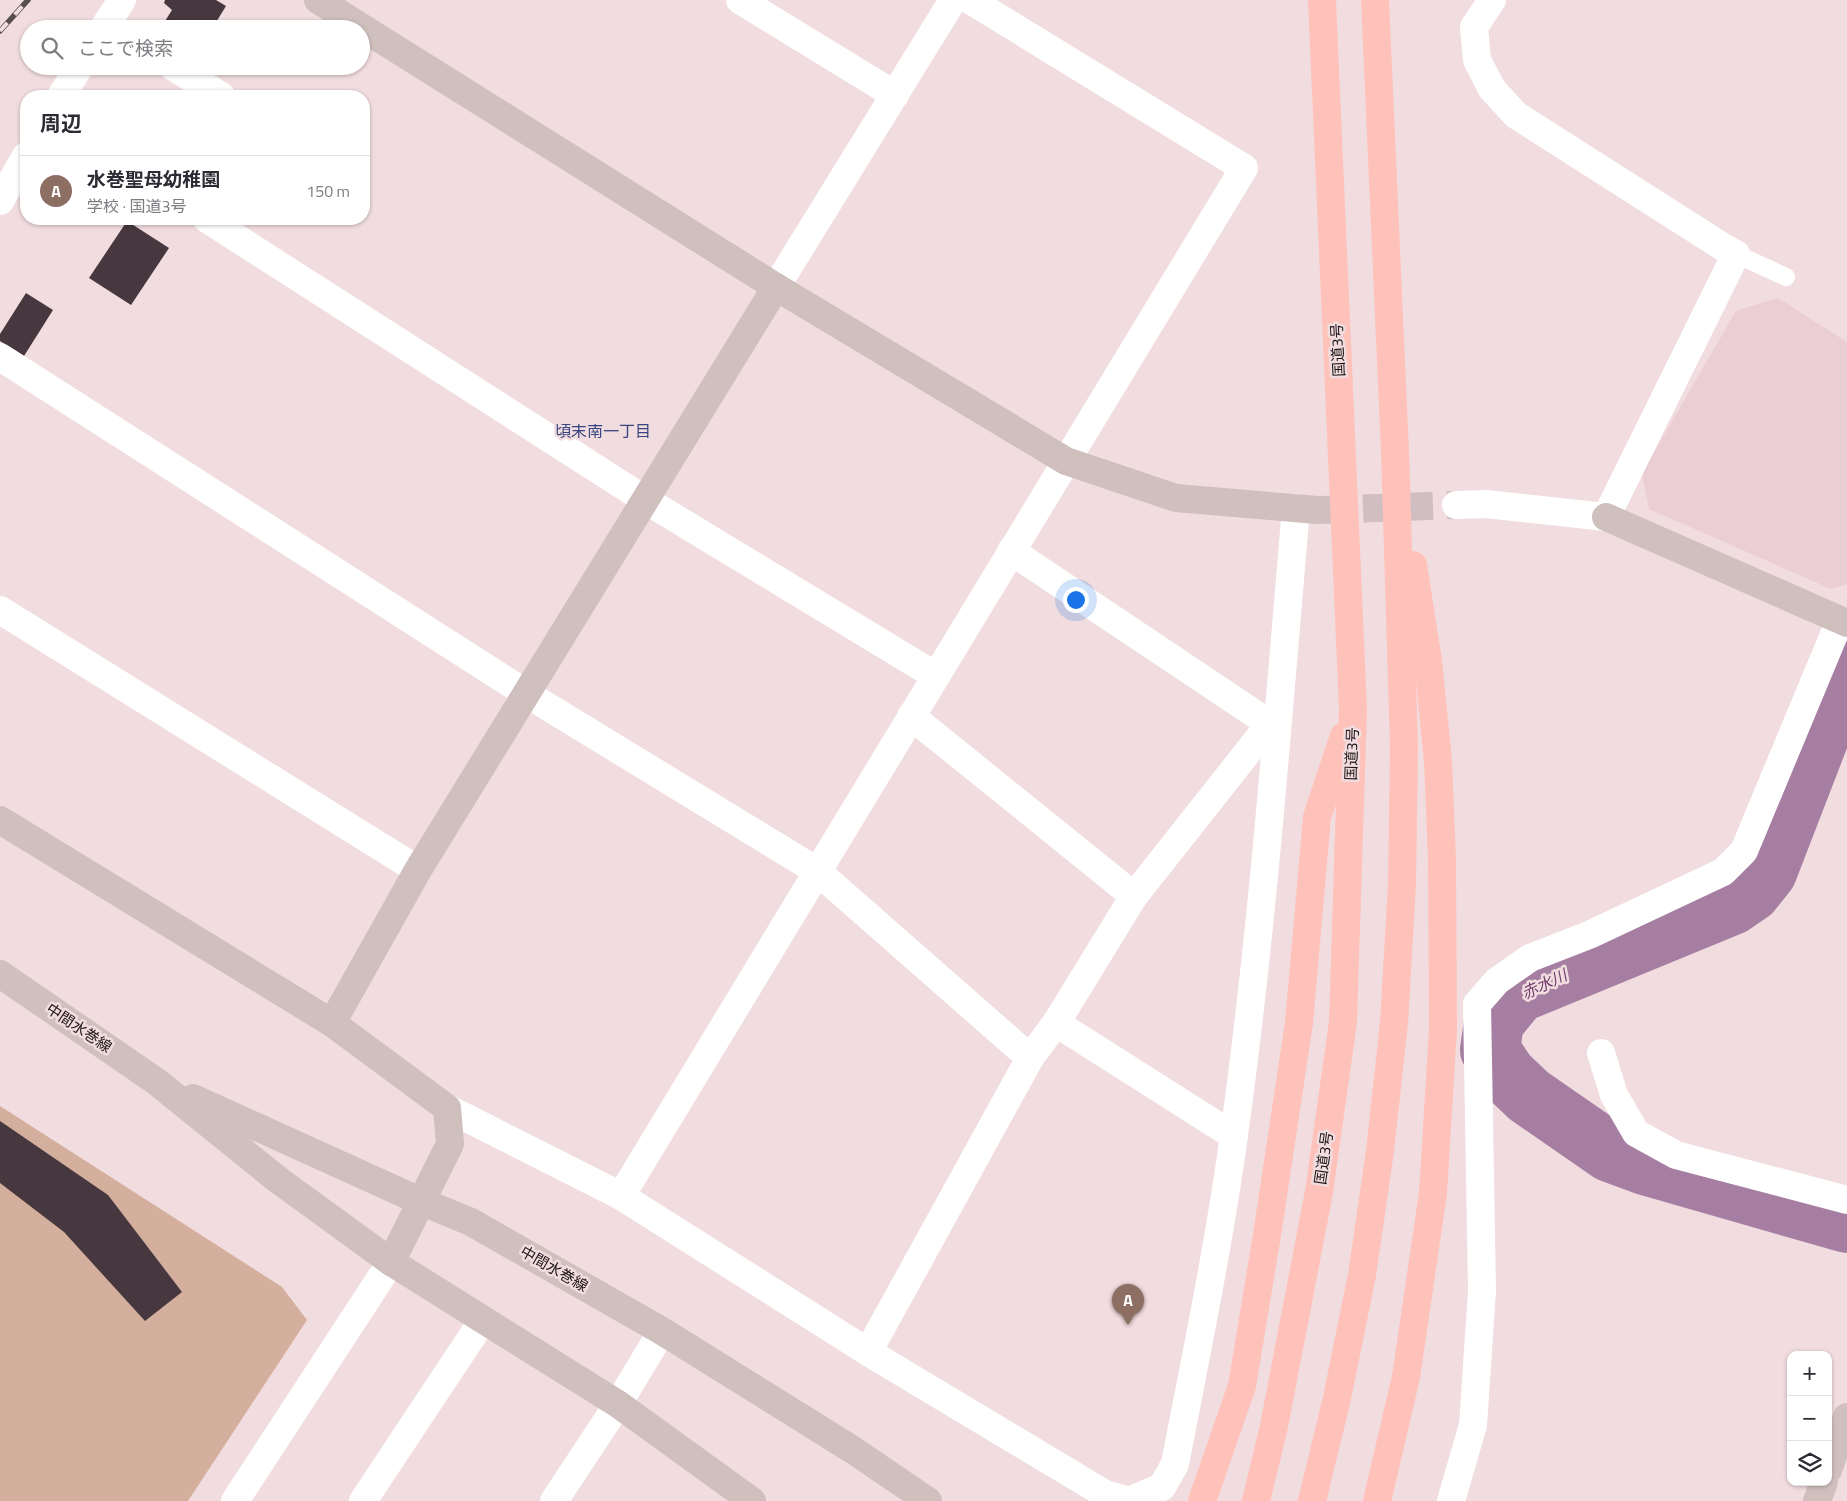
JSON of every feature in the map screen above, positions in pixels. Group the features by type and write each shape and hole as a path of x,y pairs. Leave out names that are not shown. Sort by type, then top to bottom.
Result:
{"highway":[{"name":"国道3号","path":"1256,1501 1274,1426 1319,1192 1343,1022 1353,709 1322,0"},
{"path":"1312,1501 1337,1398 1362,1275 1380,1151 1394,1023 1402,884 1404,747 1395,452 1375,0"},
{"path":"1378,1501 1406,1376 1433,1193 1443,1029 1442,859 1438,761 1428,661 1395,452"},
{"path":"1202,1501 1242,1386 1299,1023 1317,816 1353,709"}],"street":[{"path":"111,20 122,0"},
{"path":"318,0 350,20"},
{"path":"740,0 895,95"},
{"path":"332,1024 418,870 647,501 953,0"},
{"path":"621,1196 1244,168 970,0"},
{"path":"1492,0 1474,27 1477,60 1492,89 1516,115 1736,254 1606,517"},
{"path":"0,820 332,1024 447,1108 621,1196 868,1352 1105,1494 1129,1501 1162,1487 1175,1464 1210,1284 1234,1136 1307,509 1176,498 1066,461 776,287 370,33"},
{"path":"65,90 74,75"},
{"path":"187,75 211,90"},
{"path":"0,201 20,166"},
{"path":"216,225 647,501 936,676"},
{"path":"0,357 527,694 817,870 1030,1058"},
{"path":"1451,1501 1473,1425 1482,1291 1477,1004 1497,982 1530,958 1589,935 1723,872 1744,851 1844,622 1606,517 1486,504 1456,505"},
{"path":"868,1352 1030,1058 1056,1023 1134,896 1270,724 1011,551"},
{"path":"0,610 418,870"},
{"path":"911,716 1134,896"},
{"name":"中間水巻線","path":"0,974 157,1082 277,1179 391,1262 618,1404 752,1501"},
{"path":"1056,1023 1234,1136"},
{"path":"1602,1053 1614,1095 1636,1133 1676,1155 1847,1200"},
{"name":"中間水巻線","path":"157,1082 420,1201 471,1222 662,1331 853,1450 928,1501"},
{"path":"235,1501 391,1262 450,1144 447,1108"},
{"path":"363,1501 483,1320"},
{"path":"554,1501 618,1404 662,1331"},
{"path":"1832,1459 1847,1417"},
{"path":"1817,1501 1823,1486"}],"lane":[{"path":"1736,254 1786,277"}],"shaded area":[{"path":"1778,298 1847,342 1847,584 1831,589 1649,509 1642,473 1736,311"},
{"path":"0,1106 282,1287 307,1320 188,1501 0,1501"}],"building":[{"path":"165,0 216,0 226,6 217,20 166,20 172,10 164,3"},
{"path":"124,225 133,225 169,248 131,305 89,278"},
{"path":"26,293 53,310 24,356 0,341 0,334"},
{"path":"0,1121 108,1195 182,1292 145,1321 64,1232 0,1183"}],"waterway":[{"name":"赤水川","path":"1847,671 1840,683 1767,872 1751,892 1732,905 1518,993 1494,1022 1490,1050 1507,1075 1529,1096 1610,1152 1648,1166 1847,1223"}],"tunnel":[{"path":"1321,510 1456,505"}],"railway":[{"path":"0,31 28,0"}],"place":[{"name":"水巻聖母幼稚園","path":"1128,1325"}],"district":[{"name":"頃末南一丁目","path":"603,431"}]}
